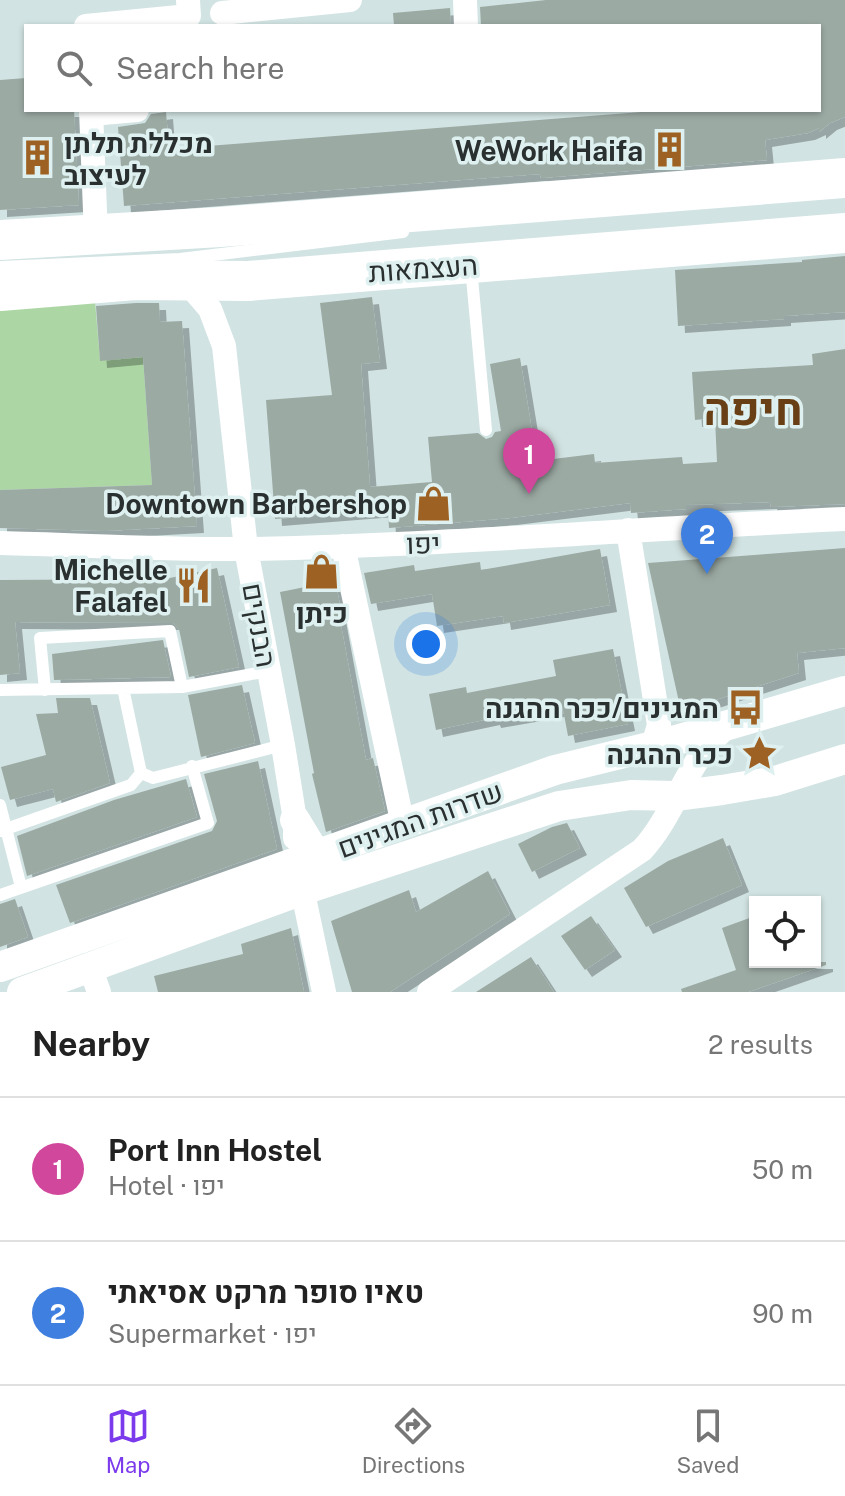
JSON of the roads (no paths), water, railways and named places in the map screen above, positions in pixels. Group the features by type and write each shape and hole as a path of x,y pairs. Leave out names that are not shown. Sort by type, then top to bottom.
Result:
{"highway":[{"path":"826,180 845,158"},
{"name":"העצמאות","path":"2,252 96,236 826,180"},
{"name":"העצמאות","path":"0,291 170,279 248,281 845,233"}],"street":[{"path":"107,24 189,16 188,0"},
{"path":"222,13 350,0"},
{"path":"465,0 466,24"},
{"path":"91,112 96,236"},
{"name":"הבנקים","path":"170,279 182,281 201,297 215,318 224,346 246,549 295,820"},
{"name":"יפו","path":"0,543 246,549 496,540 845,519"},
{"path":"628,530 659,725 654,742 649,747"},
{"path":"343,546 403,825"},
{"name":"שדרות המגינים","path":"22,992 94,979 306,870 403,825 555,770 728,726 845,691"},
{"path":"429,992 642,850 656,835 699,754 728,726"},
{"name":"שדרות המגינים","path":"0,967 306,870 344,876 559,806 631,795 675,796 775,781 845,759"},
{"path":"295,820 306,870 324,992"}],"lane":[{"path":"2,252 180,259 417,231"},
{"path":"2,252 276,261"},
{"path":"471,264 486,430"},
{"path":"45,690 40,638 170,631 182,687"},
{"path":"0,690 182,687 268,671"},
{"path":"123,688 141,773"},
{"path":"141,773 153,778 283,745"},
{"path":"0,895 208,823 192,766"},
{"path":"3,830 131,785 141,773"},
{"path":"0,805 3,830 21,887"}],"place":[{"name":"WeWork Haifa","path":"669,150"},
{"name":"מכללת תלתן לעיצוב","path":"38,158"},
{"name":"Port Inn Hostel","path":"529,494"},
{"name":"Downtown Barbershop","path":"433,503"},
{"name":"כיתן","path":"322,572"},
{"name":"טאיו סופר מרקט אסיאתי","path":"707,574"},
{"name":"Michelle Falafel","path":"194,585"},
{"name":"המגינים/ככר ההגנה","path":"745,707"},
{"name":"ככר ההגנה","path":"759,753"}],"district":[{"name":"חיפה","path":"753,409"}]}
